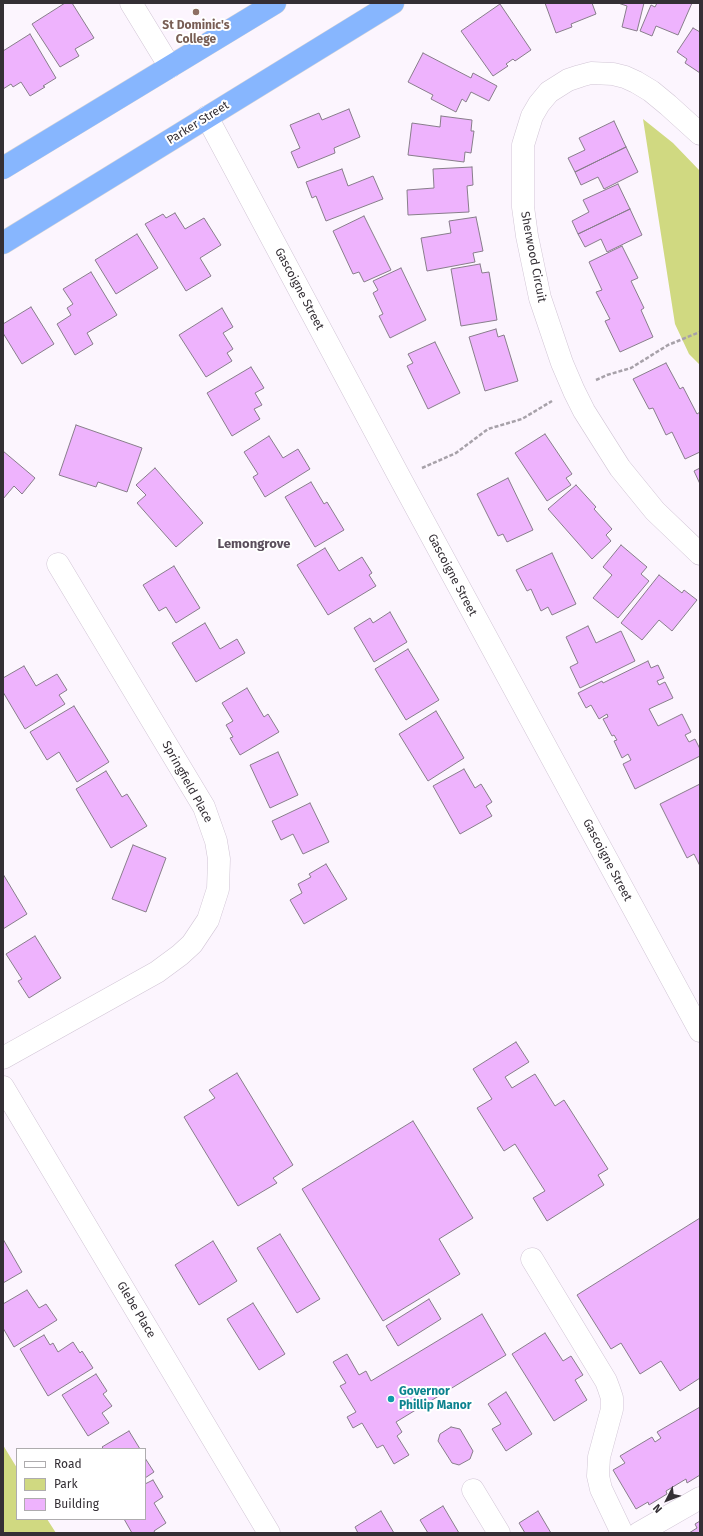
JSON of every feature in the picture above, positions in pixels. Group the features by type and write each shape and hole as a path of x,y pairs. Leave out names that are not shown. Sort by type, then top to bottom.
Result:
{"highway":[{"path":"3,168 275,3"},
{"name":"Parker Street","path":"3,243 393,3"}],"street":[{"path":"132,3 170,67"},
{"name":"Sherwood Circuit","path":"700,134 651,91 625,77 591,73 568,80 549,92 539,104 532,116 523,145 523,207 527,236 540,298 562,363 574,391 598,435 620,468 655,511 700,554"},
{"name":"Gascoigne Street","path":"207,117 400,478 700,1031"},
{"name":"Springfield Place","path":"3,1058 157,972 180,955 192,944 208,920 218,888 219,859 216,841 204,807 58,564"},
{"name":"Glebe Place","path":"3,1087 269,1533"},
{"path":"532,1259 606,1381 612,1398 612,1409 598,1456 598,1476 601,1489 622,1533"},
{"path":"473,1490 499,1533"},
{"path":"639,1533 700,1498"}],"path":[{"path":"400,478 456,453 488,429 522,419 548,403 607,375 631,368 668,345 700,332"}],"green space":[{"path":"643,119 673,143 700,171 700,365 689,354 675,324"},
{"path":"3,1445 16,1466 16,1520 48,1520 56,1533 3,1533"}],"building":[{"path":"65,3 72,3 94,38 75,49 79,56 60,67 32,24"},
{"path":"545,3 592,3 596,14 571,24 572,27 556,33"},
{"path":"618,3 644,3 637,31 622,27 627,6"},
{"path":"657,3 692,3 678,35 656,26 652,36 640,31 651,5 655,7"},
{"path":"500,4 531,50 515,61 513,59 506,64 508,66 493,76 461,31"},
{"path":"693,28 700,32 700,73 685,63 687,59 677,52"},
{"path":"30,34 56,78 30,96 21,82 13,87 11,84 3,89 3,51"},
{"path":"423,53 471,78 473,73 497,86 489,101 471,92 466,102 462,99 456,112 431,99 433,95 408,82"},
{"path":"349,109 360,137 334,148 335,153 298,168 291,152 300,148 290,125 319,113 322,120"},
{"path":"441,116 472,120 471,131 474,131 471,153 465,152 464,162 408,155 412,123 440,127"},
{"path":"614,121 626,147 575,172 568,158 585,150 579,138"},
{"path":"626,147 638,172 604,189 598,177 581,185 575,172"},
{"path":"472,167 473,185 467,186 469,212 408,215 407,190 434,188 433,169"},
{"path":"342,169 348,186 373,176 383,199 326,221 316,196 312,198 306,182"},
{"path":"618,184 630,209 578,234 572,221 589,212 583,200"},
{"path":"630,209 642,235 607,252 601,239 585,247 578,234"},
{"path":"175,213 185,229 204,218 221,245 200,258 211,276 186,291 145,224 163,214 166,218"},
{"path":"364,216 391,270 364,282 359,272 353,274 333,231"},
{"path":"476,217 483,251 473,253 475,262 427,271 421,238 451,233 449,221"},
{"path":"137,234 158,268 116,294 95,260"},
{"path":"622,246 638,278 631,281 644,308 641,310 653,337 620,352 605,321 610,319 596,292 602,290 589,262"},
{"path":"480,264 482,273 489,272 497,320 461,326 451,269"},
{"path":"401,268 426,320 390,338 379,316 383,314 373,293 378,290 373,281"},
{"path":"91,272 117,315 87,333 93,344 75,355 57,324 71,315 67,308 73,304 63,289"},
{"path":"31,307 54,344 22,364 3,333 3,324"},
{"path":"222,308 233,327 223,333 233,349 227,353 232,361 206,377 179,335"},
{"path":"496,329 498,337 504,335 518,381 485,391 469,337"},
{"path":"435,342 460,393 428,409 407,366 413,363 408,354"},
{"path":"666,363 680,389 683,387 697,414 700,412 700,452 685,459 672,432 666,435 653,408 649,409 633,379"},
{"path":"251,367 264,388 255,393 262,405 254,409 260,419 232,436 207,393"},
{"path":"76,425 142,448 127,492 98,482 96,487 59,475"},
{"path":"545,434 572,474 566,478 571,485 547,501 515,453"},
{"path":"269,436 283,458 298,449 310,469 265,497 253,477 258,474 244,452"},
{"path":"3,451 35,478 22,494 14,486 3,499"},
{"path":"155,468 203,523 176,547 137,503 146,495 136,485"},
{"path":"700,468 700,484 694,471"},
{"path":"508,478 533,530 507,542 503,534 498,536 477,494"},
{"path":"311,482 324,504 327,502 344,530 315,547 285,497"},
{"path":"576,485 596,507 594,509 612,529 606,535 611,541 592,559 548,509"},
{"path":"621,545 647,567 641,574 649,581 618,618 593,598 612,575 603,567"},
{"path":"325,548 339,571 362,557 372,573 369,575 376,586 328,615 297,565"},
{"path":"552,553 576,604 552,615 548,607 541,611 531,589 527,591 516,570"},
{"path":"174,566 200,608 176,623 166,607 159,611 143,585"},
{"path":"659,575 682,593 684,590 697,600 672,631 659,620 642,640 621,623"},
{"path":"390,612 407,642 374,662 354,628 370,618 373,623"},
{"path":"205,623 220,649 237,639 245,653 196,682 172,643"},
{"path":"588,626 596,643 621,631 635,661 580,688 570,667 578,663 566,637"},
{"path":"408,649 439,700 406,720 375,669"},
{"path":"648,661 651,668 658,665 664,678 657,681 659,685 665,682 673,698 649,709 658,726 682,714 691,732 685,735 689,742 695,739 700,749 700,756 635,789 623,764 631,760 628,754 622,758 614,741 617,740 614,735 612,736 603,719 608,717 607,714 599,719 591,705 586,708 578,693 602,681 603,683"},
{"path":"24,666 36,686 57,674 67,690 59,695 65,704 25,729 3,692 3,678"},
{"path":"247,688 264,717 268,714 279,732 240,755 230,738 233,737 226,725 233,721 222,703"},
{"path":"74,706 109,762 77,782 59,752 47,760 30,732"},
{"path":"436,711 464,758 428,781 399,734"},
{"path":"278,752 298,795 270,808 250,765"},
{"path":"464,769 475,788 481,784 492,802 486,806 492,816 460,834 433,786"},
{"path":"106,771 122,797 127,794 147,826 111,848 76,789"},
{"path":"700,784 700,866 694,854 687,858 660,804"},
{"path":"310,803 329,842 303,854 293,834 281,840 272,821"},
{"path":"133,845 166,858 146,912 112,899"},
{"path":"326,864 347,899 304,924 290,900 302,893 298,884 311,877 309,874"},
{"path":"3,874 27,914 3,929"},
{"path":"35,936 61,978 29,998 18,981 22,979 6,954"},
{"path":"516,1042 529,1062 505,1077 512,1088 535,1074 555,1106 564,1100 608,1169 598,1175 604,1185 547,1221 533,1198 545,1191 515,1144 504,1151 477,1108 492,1099 473,1069"},
{"path":"237,1073 293,1165 273,1178 277,1183 238,1206 184,1117 215,1098 209,1090"},
{"path":"413,1121 473,1218 439,1239 460,1274 383,1321 302,1189"},
{"path":"700,1218 700,1378 680,1391 661,1361 640,1374 621,1343 611,1349 577,1295"},
{"path":"280,1234 320,1299 297,1313 257,1248"},
{"path":"3,1239 22,1272 3,1283"},
{"path":"213,1241 237,1281 199,1305 175,1265"},
{"path":"27,1290 39,1308 46,1304 57,1320 14,1347 3,1328 3,1304"},
{"path":"429,1299 441,1319 398,1346 386,1326"},
{"path":"253,1303 285,1354 259,1370 227,1319"},
{"name":"Governor Phillip Manor","path":"482,1314 506,1355 396,1422 402,1432 397,1436 409,1455 394,1464 383,1445 377,1448 362,1423 353,1428 347,1417 356,1412 340,1386 346,1383 333,1362 347,1354 359,1375 366,1371 371,1381"},
{"path":"545,1333 563,1361 571,1356 583,1375 575,1380 587,1400 554,1421 512,1354"},
{"path":"44,1335 50,1345 53,1343 58,1352 73,1342 80,1353 82,1351 93,1368 48,1396 20,1349"},
{"path":"96,1374 107,1391 103,1394 112,1406 102,1413 109,1423 88,1436 62,1395"},
{"path":"506,1392 532,1434 506,1451 492,1429 501,1424 488,1404"},
{"path":"700,1407 700,1475 687,1483 686,1479 666,1491 667,1494 649,1505 648,1502 636,1509 613,1470 625,1463 620,1456 652,1437 655,1442 661,1438 657,1432"},
{"path":"451,1427 460,1429 473,1451 470,1459 459,1465 452,1463 438,1441 440,1434"},
{"path":"129,1431 139,1448 103,1448 102,1447"},
{"path":"146,1460 154,1472 146,1477"},
{"path":"153,1480 163,1497 154,1503 166,1523 154,1531 155,1533 132,1533 125,1520 146,1520 146,1484"},
{"path":"443,1506 459,1533 428,1533 420,1520"},
{"path":"381,1511 394,1533 358,1533 355,1527"},
{"path":"538,1511 551,1533 525,1533 519,1523"},
{"path":"700,1521 700,1533 689,1533 697,1528 695,1524"}],"place":[{"name":"St Dominic's College","path":"196,12"},
{"name":"Governor Phillip Manor","path":"391,1399"}],"district":[{"name":"Lemongrove","path":"254,544"}]}
